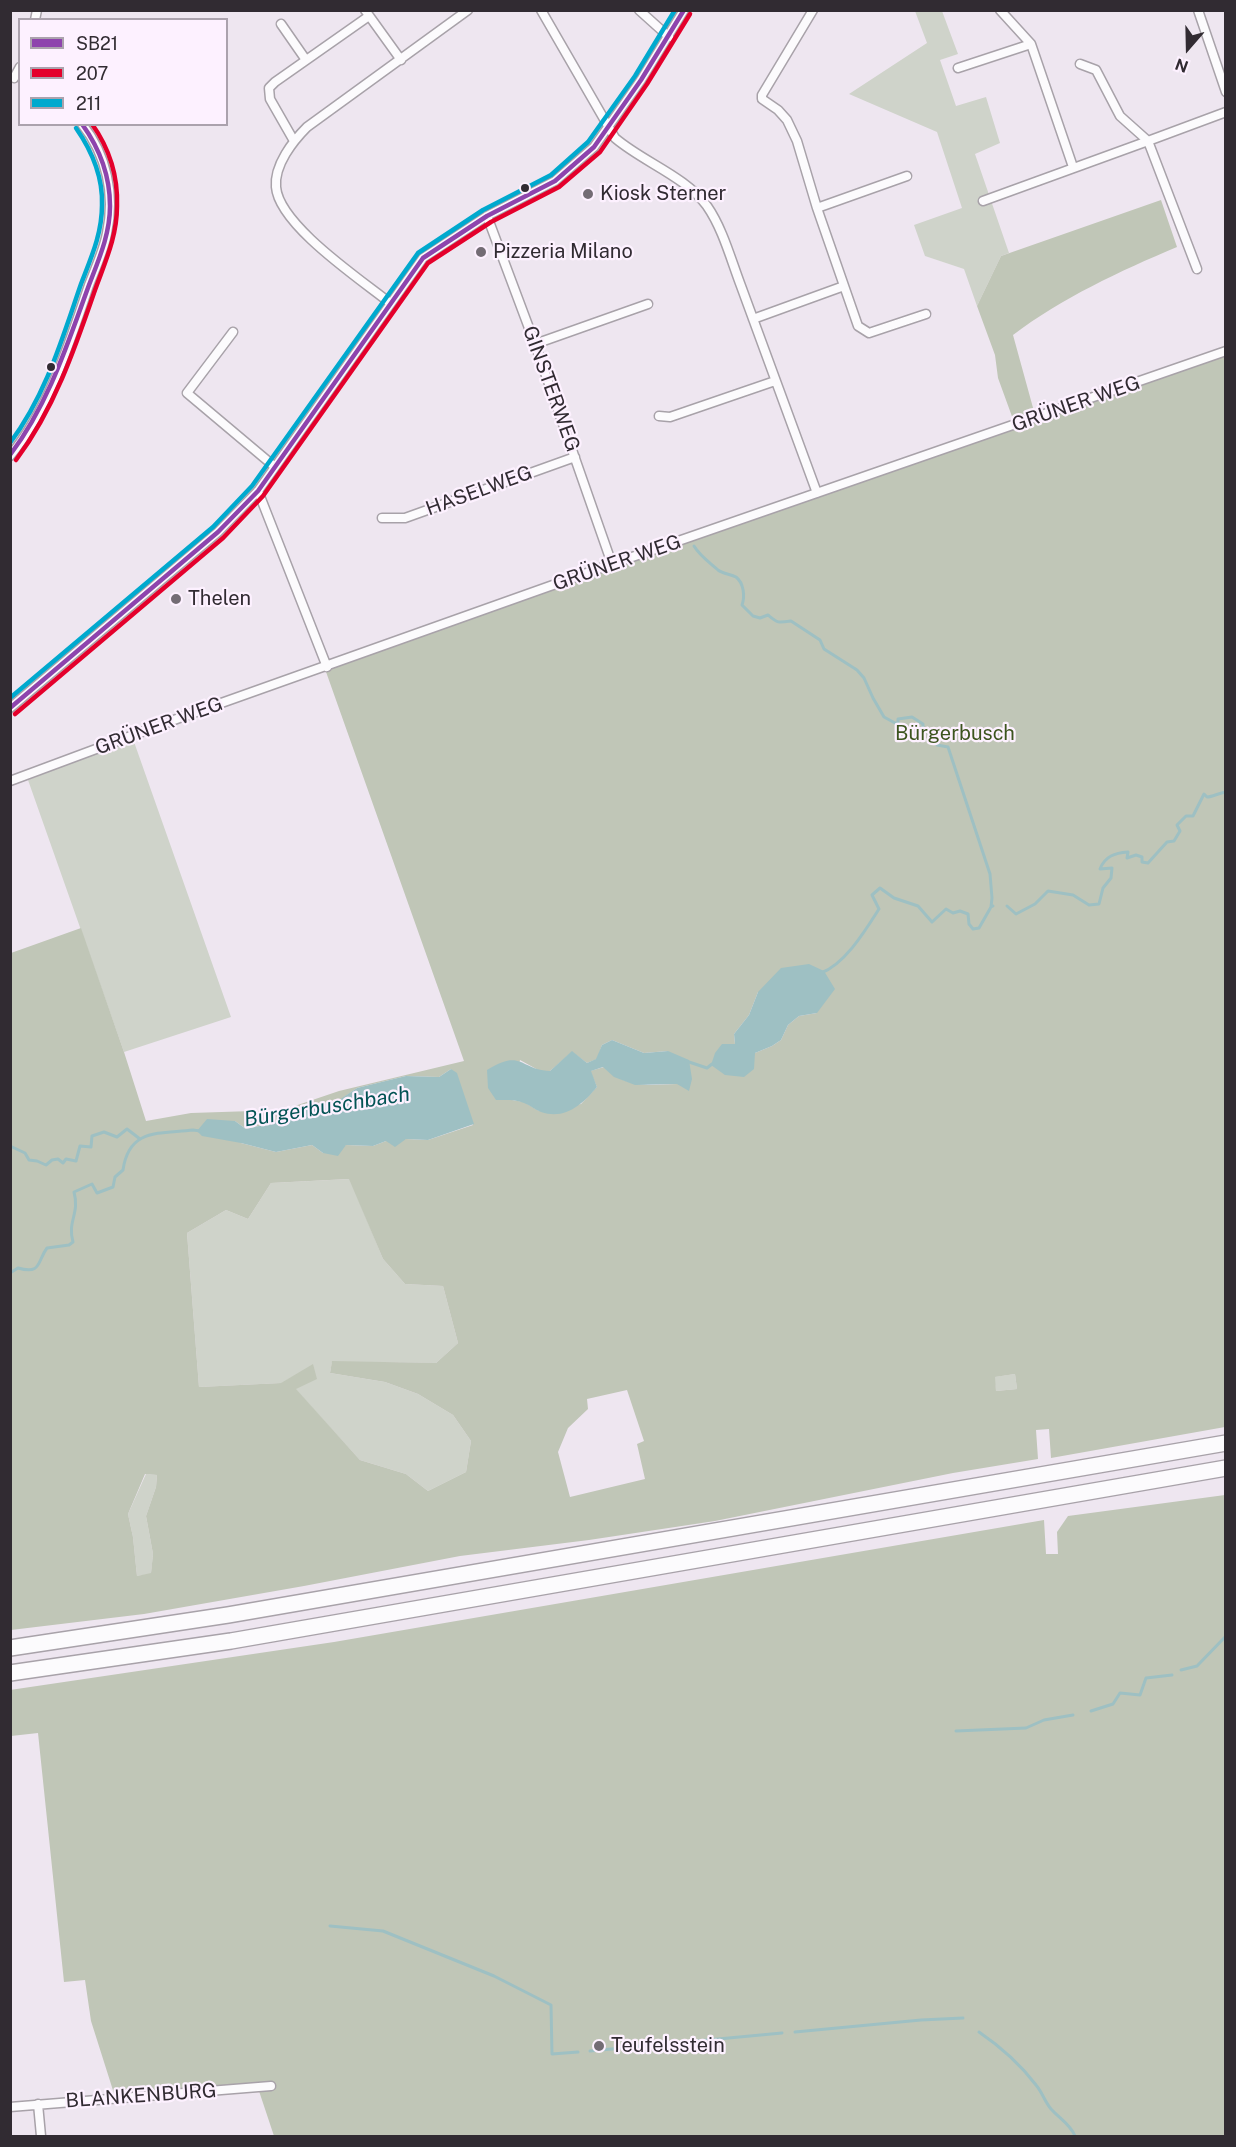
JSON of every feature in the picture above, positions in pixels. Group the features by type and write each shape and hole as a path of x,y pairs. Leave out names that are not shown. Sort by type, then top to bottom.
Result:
{"highway":[{"path":"10,1648 228,1615 1226,1443"},
{"path":"10,1673 242,1639 1226,1468"}],"street":[{"path":"390,303 299,229 280,202 276,186 284,156 307,127 468,10"},
{"path":"540,10 615,138 629,150 689,187 707,206 753,318 817,493"},
{"path":"639,10 669,37"},
{"path":"10,708 218,532 258,491 423,258 487,216 555,181 594,147 669,37 684,10"},
{"path":"813,10 762,94 762,99 778,110 787,120 797,141 817,208 858,326 869,333 926,314"},
{"path":"1000,10 1031,44 1073,167"},
{"path":"1198,10 1226,92"},
{"path":"294,141 270,99 269,88 275,82 367,13 400,60"},
{"path":"281,24 306,60"},
{"path":"958,68 1031,44"},
{"path":"1080,64 1096,70 1120,116 1148,141 1197,269"},
{"path":"983,201 1226,112"},
{"path":"10,456 41,408 60,367 107,233 109,195 107,175 102,155 83,126"},
{"path":"817,208 907,176"},
{"name":"GINSTERWEG","path":"487,216 535,344 612,564"},
{"path":"753,318 844,286"},
{"path":"535,344 648,304"},
{"path":"233,332 187,393 275,467"},
{"name":"GRÜNER WEG","path":"10,781 612,564 1226,351"},
{"path":"659,416 670,417 775,381"},
{"name":"HASELWEG","path":"382,518 405,518 575,457"},
{"path":"258,491 327,667"},
{"name":"BLANKENBURG","path":"10,2107 271,2086"},
{"path":"38,2104 41,2136"}],"shaded area":[{"path":"915,11 942,11 958,54 940,60 956,106 986,97 1000,143 975,154 1009,253 1001,256 977,306 964,269 925,256 914,225 962,208 937,132 849,94 927,43"},
{"path":"133,739 231,1017 124,1052 28,780"},
{"path":"350,1179 383,1259 405,1284 443,1286 458,1343 436,1363 332,1362 330,1373 385,1382 418,1394 453,1415 471,1441 466,1472 428,1491 406,1474 360,1460 295,1389 313,1365 282,1383 199,1387 187,1233 226,1210 248,1219 271,1183"},
{"path":"1015,1374 1017,1389 996,1391 994,1377"},
{"path":"146,1474 157,1475 156,1487 146,1516 153,1554 151,1574 137,1576 128,1514"}],"green space":[{"path":"1161,200 1177,247 1092,286 1051,309 1013,335 1035,415 1014,422 998,378 995,355 977,306 1001,256"},
{"name":"Bürgerbusch","path":"1225,354 1225,1427 1051,1458 1049,1429 1036,1430 1038,1459 953,1473 715,1521 460,1556 144,1614 11,1630 11,953 81,928 146,1121 191,1113 283,1110 339,1091 464,1061 325,669","holes":["758,992 817,1013 799,1016 788,1025 781,1040 755,1053 722,1044 735,1044 734,1034 749,1015","612,1040 644,1053 668,1051 677,1084 638,1084 621,1079 604,1067 590,1071 597,1087 581,1104 539,1111 524,1102 512,1100 520,1060 540,1071 550,1071 572,1052 587,1063 597,1059 602,1045","451,1069 473,1125 428,1140 386,1141 373,1146 346,1145 323,1153 312,1145 276,1152 241,1143 235,1121 246,1129 293,1118 303,1110 327,1109 357,1088 406,1076 439,1077","349,1179 383,1259 405,1284 443,1286 458,1343 436,1363 332,1361 330,1373 385,1382 418,1394 453,1415 471,1441 466,1472 428,1491 406,1474 360,1460 296,1389 317,1379 313,1364 281,1383 199,1387 187,1233 226,1210 248,1219 271,1183","1015,1374 1017,1389 996,1391 995,1377","627,1390 644,1441 637,1444 645,1479 570,1497 558,1452 568,1428 588,1409 587,1399","145,1474 157,1475 156,1487 146,1516 153,1554 151,1573 137,1576 128,1514"]},
{"path":"1225,1495 1225,2136 274,2136 259,2091 117,2103 91,2021 85,1980 64,1982 38,1733 11,1736 10,1690 334,1642 1044,1520 1046,1554 1058,1554 1057,1532 1068,1516"}],"water":[{"path":"809,964 824,971 835,989 817,1013 799,1016 788,1025 781,1040 755,1053 754,1069 744,1077 725,1075 711,1065 715,1053 722,1044 735,1044 734,1034 749,1015 758,992 781,968"},
{"path":"612,1040 644,1053 668,1051 689,1060 692,1079 689,1091 677,1084 635,1085 614,1077 603,1067 591,1071 597,1087 585,1100 565,1112 550,1114 521,1102 496,1100 488,1088 487,1070 499,1064 514,1060 540,1070 550,1071 572,1051 587,1063 596,1059 602,1045"},
{"path":"451,1069 457,1073 474,1124 428,1140 406,1139 395,1147 386,1141 373,1146 346,1145 338,1156 323,1153 312,1145 276,1152 202,1136 197,1131 207,1119 235,1121 246,1129 293,1118 303,1110 327,1108 357,1088 406,1076 439,1077"}],"waterway":[{"path":"694,546 718,570 739,580 743,590 742,605 753,616 760,618 768,615 778,622 791,621 820,640 824,649 857,670 864,678 884,717 895,723 898,723 898,719 912,717 923,724 923,729 934,733 937,745 948,747 990,874 991,907"},
{"name":"Bürgerbuschbach","path":"1007,906 1016,914 1035,904 1048,891 1073,895 1089,905 1099,904 1103,888 1111,878 1112,868 1100,869 1108,858 1115,854 1128,852 1127,858 1136,855 1142,857 1142,862 1148,863 1167,842 1174,841 1180,831 1177,825 1186,816 1193,816 1204,794 1209,797 1226,792"},
{"name":"Bürgerbuschbach","path":"821,973 830,969 846,955 861,937 879,909 872,895 880,888 894,898 918,906 932,922 946,909 953,913 960,911 968,914 969,924 973,929 979,928 993,906"},
{"name":"Bürgerbuschbach","path":"686,1061 707,1068 712,1064"},
{"path":"10,1146 25,1153 29,1160 46,1165 58,1159 63,1163 66,1159 76,1161 80,1146 91,1147 92,1136 104,1132 117,1137 127,1129 140,1139"},
{"name":"Bürgerbuschbach","path":"10,1273 18,1268 31,1270 38,1266 47,1248 69,1245 73,1242 71,1228 76,1206 74,1192 92,1184 97,1193 113,1187 115,1177 123,1170 126,1156 139,1140 157,1133 200,1131"},
{"path":"1181,1670 1197,1666 1226,1636"},
{"path":"1091,1711 1113,1704 1120,1693 1140,1695 1146,1678 1172,1675"},
{"path":"956,1731 1026,1728 1044,1720 1073,1715"},
{"path":"330,1926 383,1931 494,1976 551,2005 552,2054 578,2052"},
{"path":"795,2032 963,2018"},
{"path":"979,2032 1023,2070 1051,2109 1068,2125 1075,2136"},
{"path":"590,2051 782,2033"}],"transit line":[{"name":"211","path":"10,698 213,527 252,486 418,253 483,210 551,175 588,142 635,76 675,10"},
{"name":"SB21","path":"10,708 218,532 258,491 423,258 487,216 555,181 594,147 641,80 684,10"},
{"name":"207","path":"15,714 223,538 263,496 428,263 491,222 559,187 600,152 647,84 690,14"},
{"name":"SB21","path":"10,455 36,415 56,373 106,236 110,216 110,195 106,173 99,153 83,126"},
{"name":"207","path":"16,460 41,420 62,379 113,239 117,206 114,174 103,143 93,126"},
{"name":"211","path":"10,443 34,406 52,366 98,236 102,216 101,184 92,155 76,128"}],"place":[{"name":"Kiosk Sterner","path":"588,194"},
{"name":"Pizzeria Milano","path":"481,252"},
{"name":"Thelen","path":"176,599"},
{"name":"Teufelsstein","path":"599,2046"}]}
